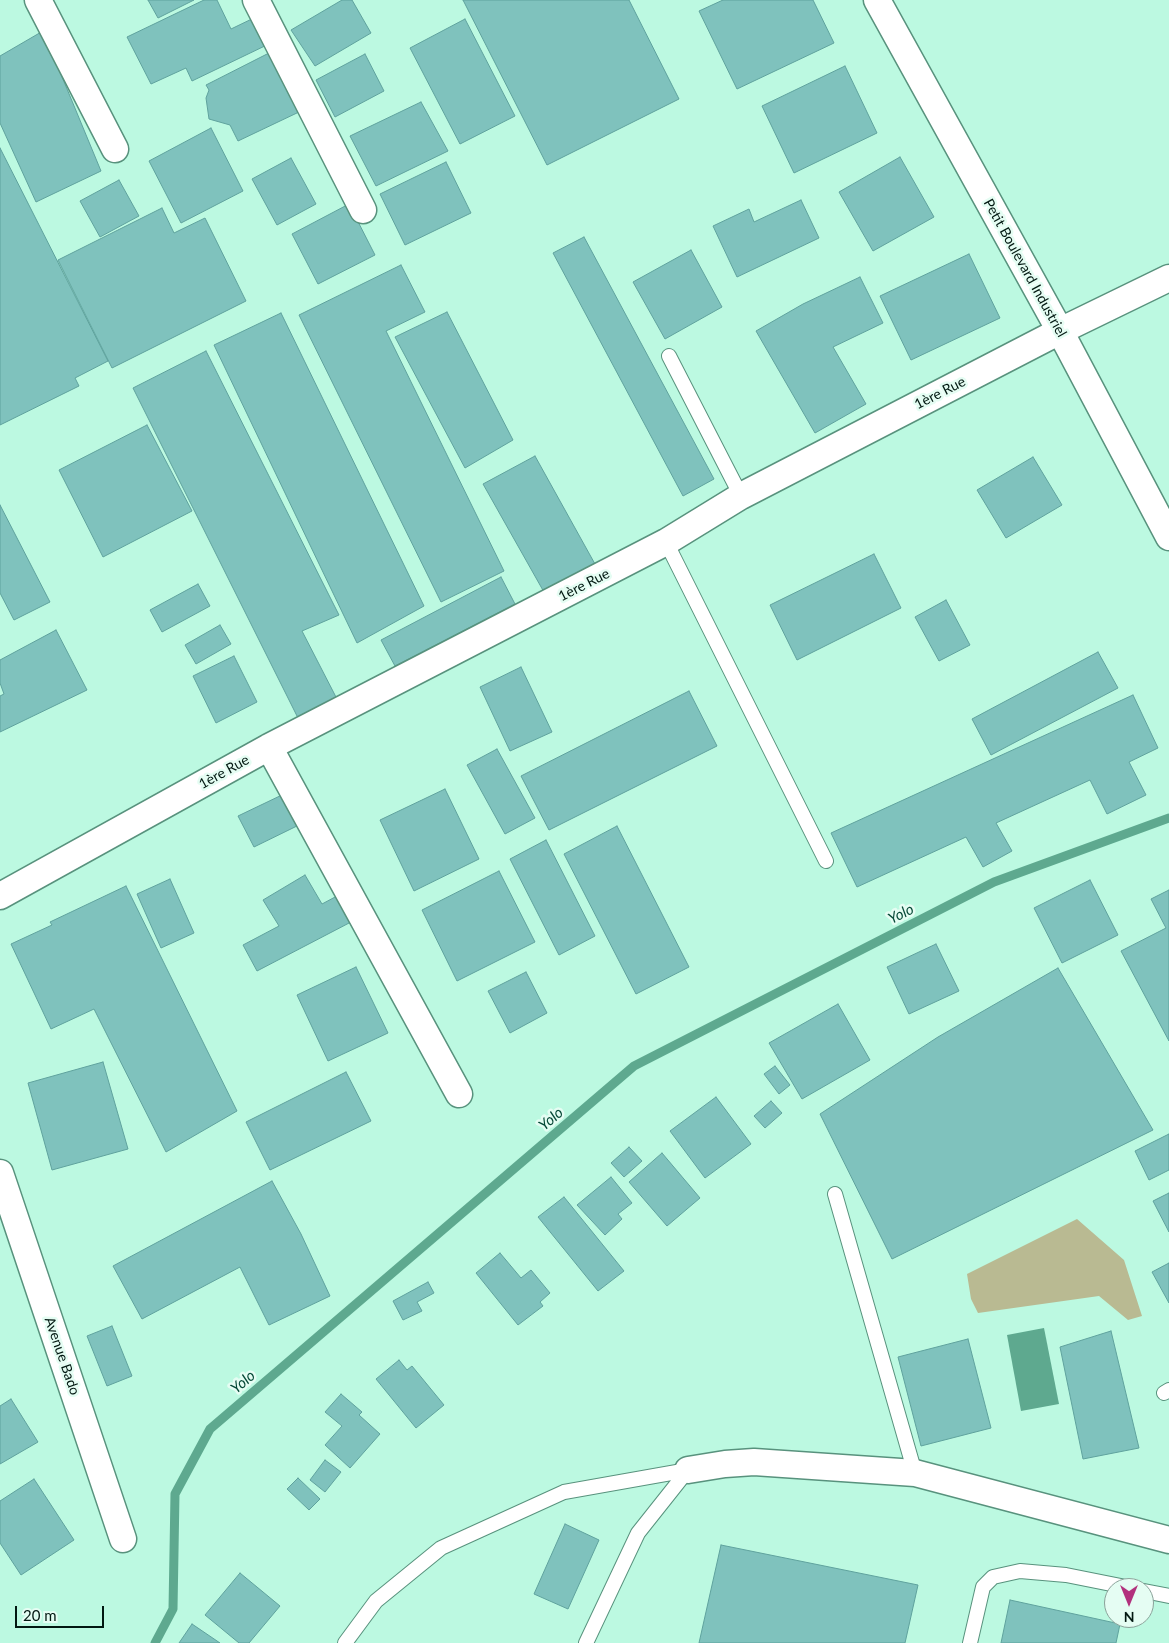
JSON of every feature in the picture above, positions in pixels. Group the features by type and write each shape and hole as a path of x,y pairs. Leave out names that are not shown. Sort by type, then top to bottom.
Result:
{"street":[{"path":"38,0 115,149"},
{"path":"256,0 363,210"},
{"name":"Petit Boulevard Industriel","path":"877,0 1060,331 1169,537"},
{"name":"1ère Rue","path":"0,896 269,747 666,542 741,496 1060,331 1169,278"},
{"path":"269,747 459,1094"},
{"name":"Avenue Bado","path":"0,1173 123,1539"},
{"path":"688,1470 725,1464 754,1462 915,1474 1169,1540"}],"lane":[{"path":"669,356 741,496"},
{"path":"666,542 826,861"},
{"path":"835,1194 915,1474"},
{"path":"345,1643 376,1601 441,1548 564,1492 688,1470"},
{"path":"586,1643 638,1533 688,1470"},
{"path":"970,1643 983,1588 993,1577 1020,1571 1066,1575 1104,1583"},
{"path":"1154,1593 1169,1596"}],"shaded area":[{"path":"1077,1219 1124,1260 1142,1316 1128,1320 1099,1296 978,1313 971,1299 967,1274"},
{"path":"1044,1328 1059,1404 1021,1411 1007,1335"}],"building":[{"path":"148,0 194,0 158,18"},
{"path":"204,0 217,0 231,29 258,16 271,43 192,81 186,68 151,84 127,37"},
{"path":"342,0 352,0 371,33 315,66 291,30"},
{"path":"463,0 629,0 679,99 547,165"},
{"path":"723,0 813,0 834,43 737,89 699,11"},
{"path":"465,19 515,116 460,144 410,48"},
{"path":"43,31 101,171 36,202 0,123 0,56"},
{"path":"269,53 299,112 238,141 230,125 209,119 206,98 209,90 206,85"},
{"path":"365,54 384,91 335,117 316,80"},
{"path":"845,66 877,133 794,173 762,106"},
{"path":"421,102 448,151 376,186 350,136"},
{"path":"211,128 243,191 181,223 149,161"},
{"path":"0,148 108,361 75,378 79,386 0,425"},
{"path":"900,157 934,217 873,251 839,192"},
{"path":"291,158 316,204 277,225 252,179"},
{"path":"446,162 471,213 405,245 380,194"},
{"path":"119,180 139,216 100,237 80,201"},
{"path":"801,200 819,238 737,277 713,226 749,209 754,222"},
{"path":"349,204 375,255 318,284 292,234"},
{"path":"162,208 174,233 205,218 246,301 112,368 58,260"},
{"path":"584,237 714,479 683,496 553,253"},
{"path":"691,250 722,307 665,339 633,282"},
{"path":"969,254 1000,318 911,360 880,296"},
{"path":"401,265 425,312 386,331 504,571 441,602 299,315"},
{"path":"860,277 883,323 833,347 866,404 815,433 756,331 803,304"},
{"path":"447,312 513,440 465,468 395,337"},
{"path":"281,313 424,606 357,643 214,345"},
{"path":"206,351 339,615 302,631 337,699 298,718 133,388"},
{"path":"147,425 192,511 103,557 59,470"},
{"path":"535,456 600,573 549,601 483,484"},
{"path":"1033,457 1062,505 1006,538 977,490"},
{"path":"0,505 50,602 14,620 0,593"},
{"path":"874,554 901,608 797,660 770,605"},
{"path":"501,577 515,604 395,666 381,640"},
{"path":"198,584 210,606 162,632 150,610"},
{"path":"946,600 970,645 939,661 915,617"},
{"path":"220,625 231,644 196,664 185,645"},
{"path":"56,630 87,690 0,732 0,696 4,694 0,683 0,660"},
{"path":"1098,652 1118,688 991,755 972,719"},
{"path":"234,656 257,702 216,723 193,676"},
{"path":"521,667 552,732 510,751 480,687"},
{"path":"689,691 717,746 549,830 521,776"},
{"path":"1133,695 1158,748 1129,762 1146,795 1107,814 1090,780 996,823 1012,851 983,867 966,837 857,887 831,833"},
{"path":"497,749 535,818 505,834 467,765"},
{"path":"445,789 479,859 414,891 380,820"},
{"path":"284,794 299,825 254,847 238,816"},
{"path":"617,826 689,967 636,994 564,854"},
{"path":"546,840 595,936 559,955 510,859"},
{"path":"499,871 535,942 457,981 422,910"},
{"path":"305,875 322,904 337,896 351,922 257,971 243,945 279,926 263,900"},
{"path":"170,879 194,933 161,948 137,894"},
{"path":"1090,880 1118,935 1062,963 1034,908"},
{"path":"126,886 237,1111 166,1152 94,1009 51,1029 11,944 52,925 50,922"},
{"path":"1169,890 1169,1041 1121,951 1166,928 1151,899"},
{"path":"936,944 959,991 909,1014 887,967"},
{"path":"356,967 388,1033 328,1061 297,995"},
{"path":"1058,968 1153,1130 892,1259 820,1114 938,1037"},
{"path":"526,972 547,1013 510,1033 488,991"},
{"path":"838,1004 870,1060 802,1099 769,1043"},
{"path":"103,1062 128,1149 52,1170 28,1083"},
{"path":"775,1066 790,1085 779,1094 764,1074"},
{"path":"346,1072 371,1121 270,1170 246,1122"},
{"path":"716,1097 751,1144 705,1178 670,1131"},
{"path":"771,1101 782,1113 765,1128 754,1116"},
{"path":"1169,1134 1169,1170 1149,1180 1135,1151"},
{"path":"629,1147 642,1161 624,1177 611,1163"},
{"path":"662,1153 700,1198 667,1226 629,1182"},
{"path":"611,1177 632,1203 618,1214 622,1219 605,1235 577,1205"},
{"path":"272,1181 301,1234 330,1296 269,1325 240,1267 142,1319 113,1266"},
{"path":"1169,1193 1169,1232 1153,1201"},
{"path":"564,1197 624,1271 598,1291 538,1217"},
{"path":"500,1253 521,1278 531,1270 550,1293 540,1302 543,1306 518,1325 476,1273"},
{"path":"1169,1263 1169,1303 1152,1272"},
{"path":"428,1282 434,1293 417,1302 422,1311 403,1320 393,1301"},
{"path":"112,1326 132,1376 107,1386 87,1336"},
{"path":"1111,1331 1139,1448 1083,1459 1060,1347"},
{"path":"968,1339 991,1428 921,1446 898,1357"},
{"path":"399,1360 407,1370 412,1366 444,1405 416,1428 376,1379"},
{"path":"341,1394 362,1412 359,1415 380,1434 350,1468 325,1445 342,1426 325,1412"},
{"path":"11,1399 38,1442 0,1464 0,1406"},
{"path":"325,1460 341,1472 325,1492 310,1480"},
{"path":"298,1478 320,1499 309,1510 287,1489"},
{"path":"34,1479 74,1540 21,1575 0,1543 0,1501"},
{"path":"565,1524 599,1540 568,1609 534,1594"},
{"path":"721,1545 918,1585 905,1643 699,1643"},
{"path":"240,1573 280,1606 249,1643 239,1643 205,1615"},
{"path":"1010,1600 1104,1621 1104,1628 1119,1628 1116,1643 1001,1643"},
{"path":"192,1624 220,1643 179,1643"}],"waterway":[{"name":"Yolo","path":"155,1643 173,1609 175,1494 210,1429 634,1066 994,882 1169,818"}]}
